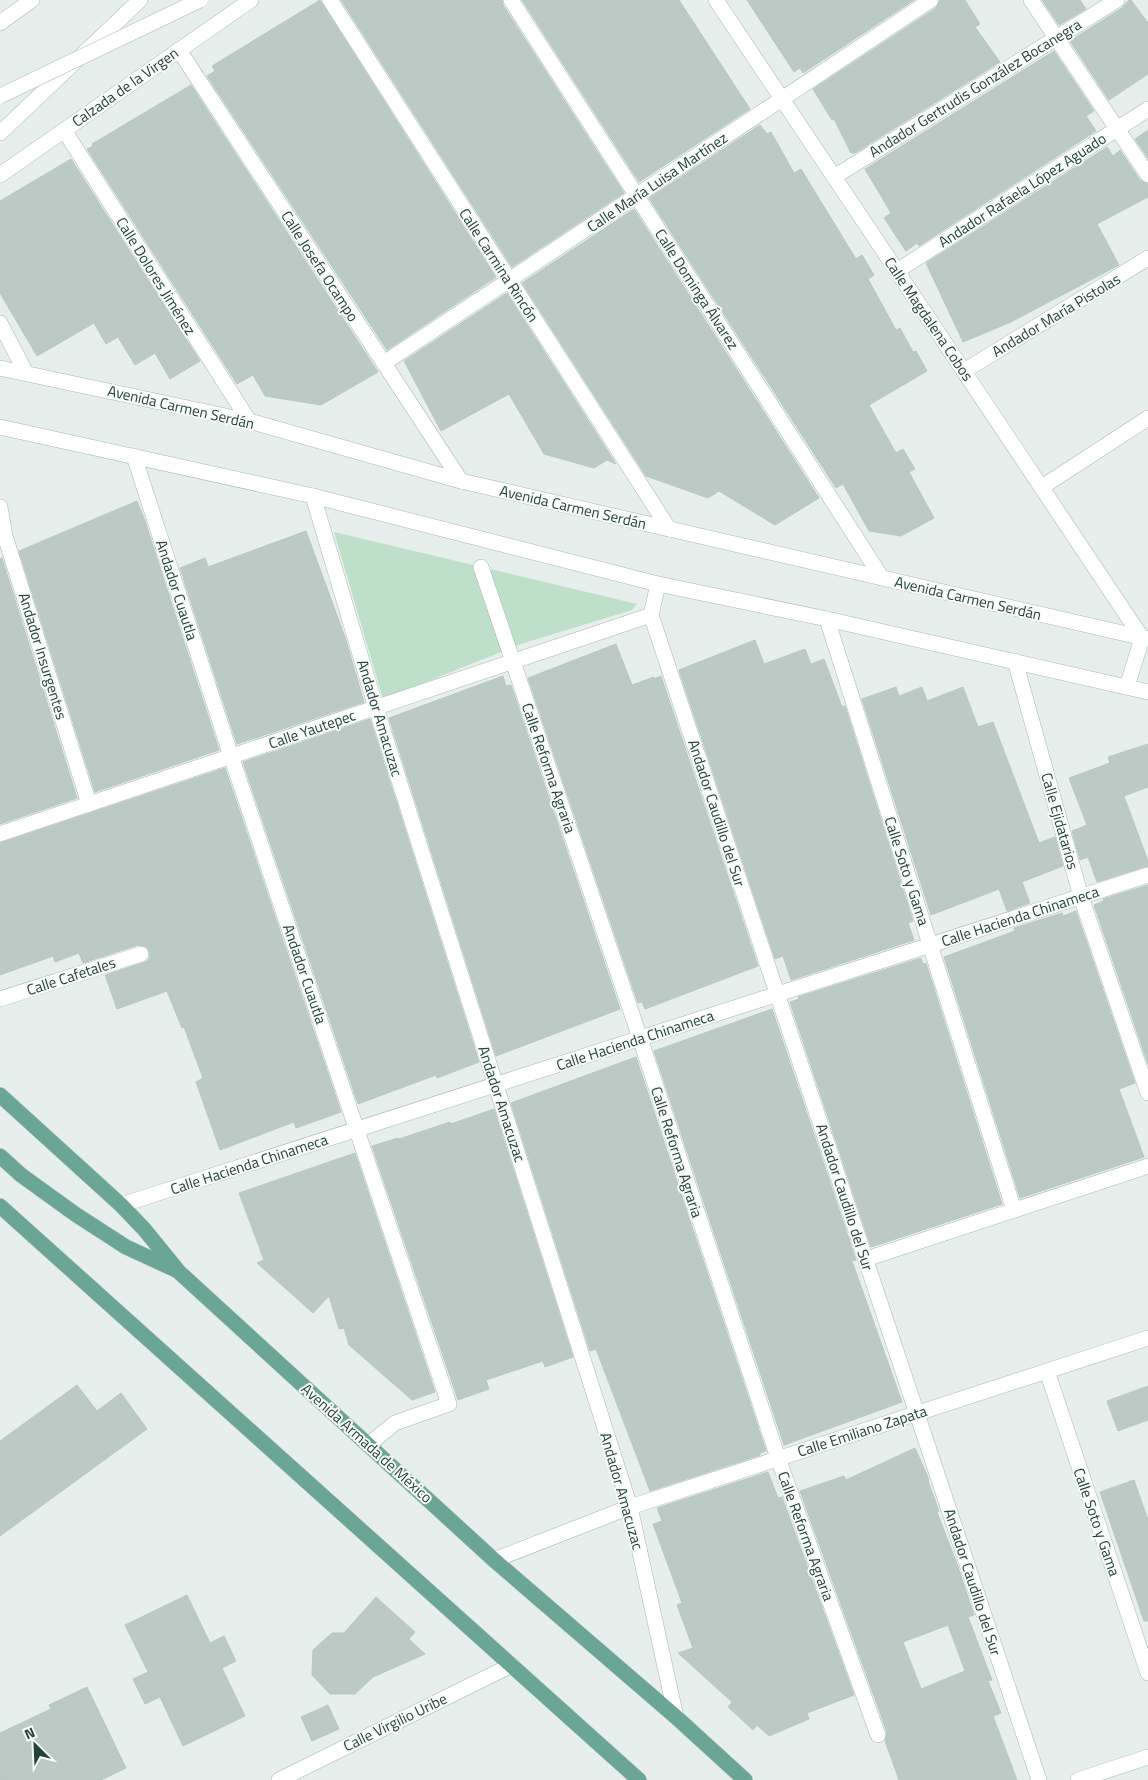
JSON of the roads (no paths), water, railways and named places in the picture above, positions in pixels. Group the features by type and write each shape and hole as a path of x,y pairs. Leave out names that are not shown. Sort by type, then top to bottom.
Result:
{"main road":[{"name":"Avenida Armada de México","path":"0,1095 121,1205 144,1229 179,1272 494,1560 676,1717 744,1780"},
{"path":"0,1156 21,1175 75,1214 126,1247 179,1272"},
{"path":"0,1206 639,1780"}],"street":[{"path":"0,22 32,0"},
{"path":"0,133 140,0"},
{"path":"0,96 200,0"},
{"name":"Calzada de la Virgen","path":"0,175 251,0"},
{"name":"Calle Carmina Rincón","path":"330,0 669,529"},
{"name":"Calle Dominga Álvarez","path":"511,0 882,578"},
{"name":"Calle Magdalena Cobos","path":"716,0 1145,638"},
{"name":"Calle María Luisa Martínez","path":"384,363 931,0"},
{"path":"1031,0 1148,175"},
{"name":"Andador Gertrudis González Bocanegra","path":"834,177 1117,0"},
{"name":"Calle Josefa Ocampo","path":"179,50 461,481"},
{"name":"Andador Rafaela López Aguado","path":"897,271 1148,109"},
{"name":"Calle Dolores Jiménez","path":"64,130 249,422"},
{"name":"Andador María Pistolas","path":"964,371 1148,258"},
{"path":"0,323 26,373"},
{"name":"Avenida Carmen Serdán","path":"0,368 249,422 461,481 1145,638"},
{"path":"1042,487 1148,418"},
{"path":"0,426 313,496 658,584 827,618 1148,692"},
{"name":"Andador Cuautla","path":"134,456 231,756 449,1404 395,1423 368,1445"},
{"name":"Andador Amacuzac","path":"313,496 376,708 630,1507 676,1717"},
{"name":"Andador Insurgentes","path":"0,507 5,536 88,804"},
{"name":"Calle Reforma Agraria","path":"481,567 640,1038 778,1458 878,1735"},
{"path":"651,615 658,584"},
{"name":"Calle Yautepec","path":"0,834 651,615"},
{"name":"Andador Caudillo del Sur","path":"651,615 1039,1780"},
{"name":"Calle Soto y Gama","path":"827,618 1014,1210"},
{"path":"1127,687 1145,638"},
{"name":"Calle Ejidatarios","path":"1015,660 1082,896 1148,1093"},
{"name":"Calle Hacienda Chinameca","path":"121,1205 1148,875"},
{"name":"Calle Cafetales","path":"0,999 141,954"},
{"path":"866,1259 1148,1166"},
{"name":"Calle Emiliano Zapata","path":"494,1560 630,1507 1148,1338"},
{"name":"Calle Soto y Gama","path":"1047,1371 1148,1673"},
{"name":"Calle Virgilio Uribe","path":"279,1780 512,1665"},
{"path":"1078,1780 1148,1756"}]}
